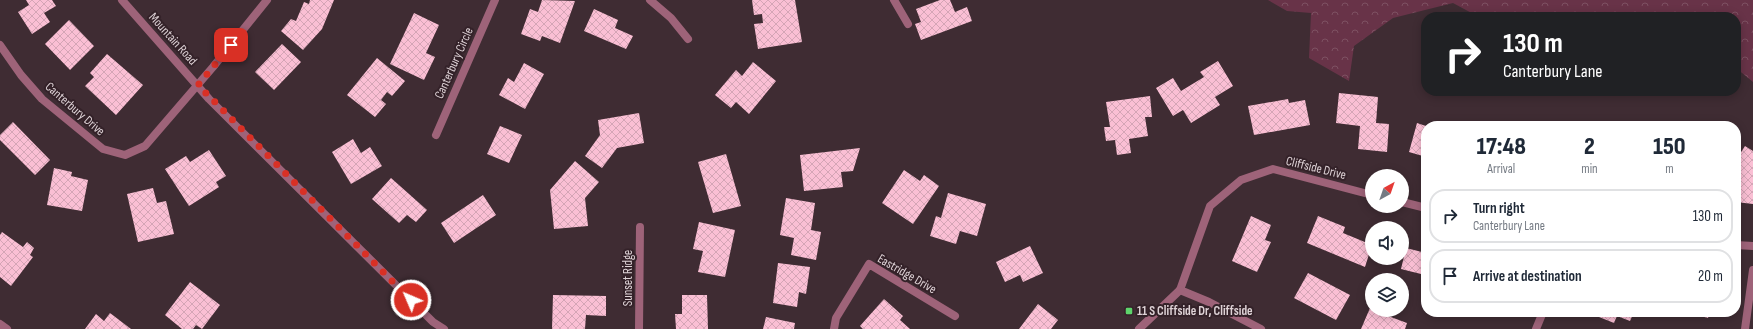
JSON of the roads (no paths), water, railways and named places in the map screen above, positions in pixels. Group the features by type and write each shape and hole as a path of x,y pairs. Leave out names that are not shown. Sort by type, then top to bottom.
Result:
{"street":[{"name":"Mountain Road","path":"122,0 198,85 428,316 444,329"},
{"name":"Canterbury Drive","path":"0,45 21,75 42,99 102,149 125,154 146,146 267,0"},
{"name":"Canterbury Circle","path":"436,135 495,0"},
{"path":"650,0 671,18 688,38"},
{"path":"894,0 908,24"},
{"name":"Cliffside Drive","path":"1180,290 1210,206 1241,180 1273,169 1365,193"},
{"path":"1409,204 1421,207"},
{"name":"Sunset Ridge","path":"640,227 640,329"},
{"path":"1741,245 1753,246"},
{"name":"Eastridge Drive","path":"834,329 836,318 869,264 955,316"},
{"path":"1745,329 1753,270"},
{"path":"1139,329 1180,290 1209,302 1261,329"},
{"path":"1536,329 1541,317"},
{"path":"0,324 7,329"}],"place":[{"name":"11 S Cliffside Dr, Cliffside","path":"1129,311"}]}
